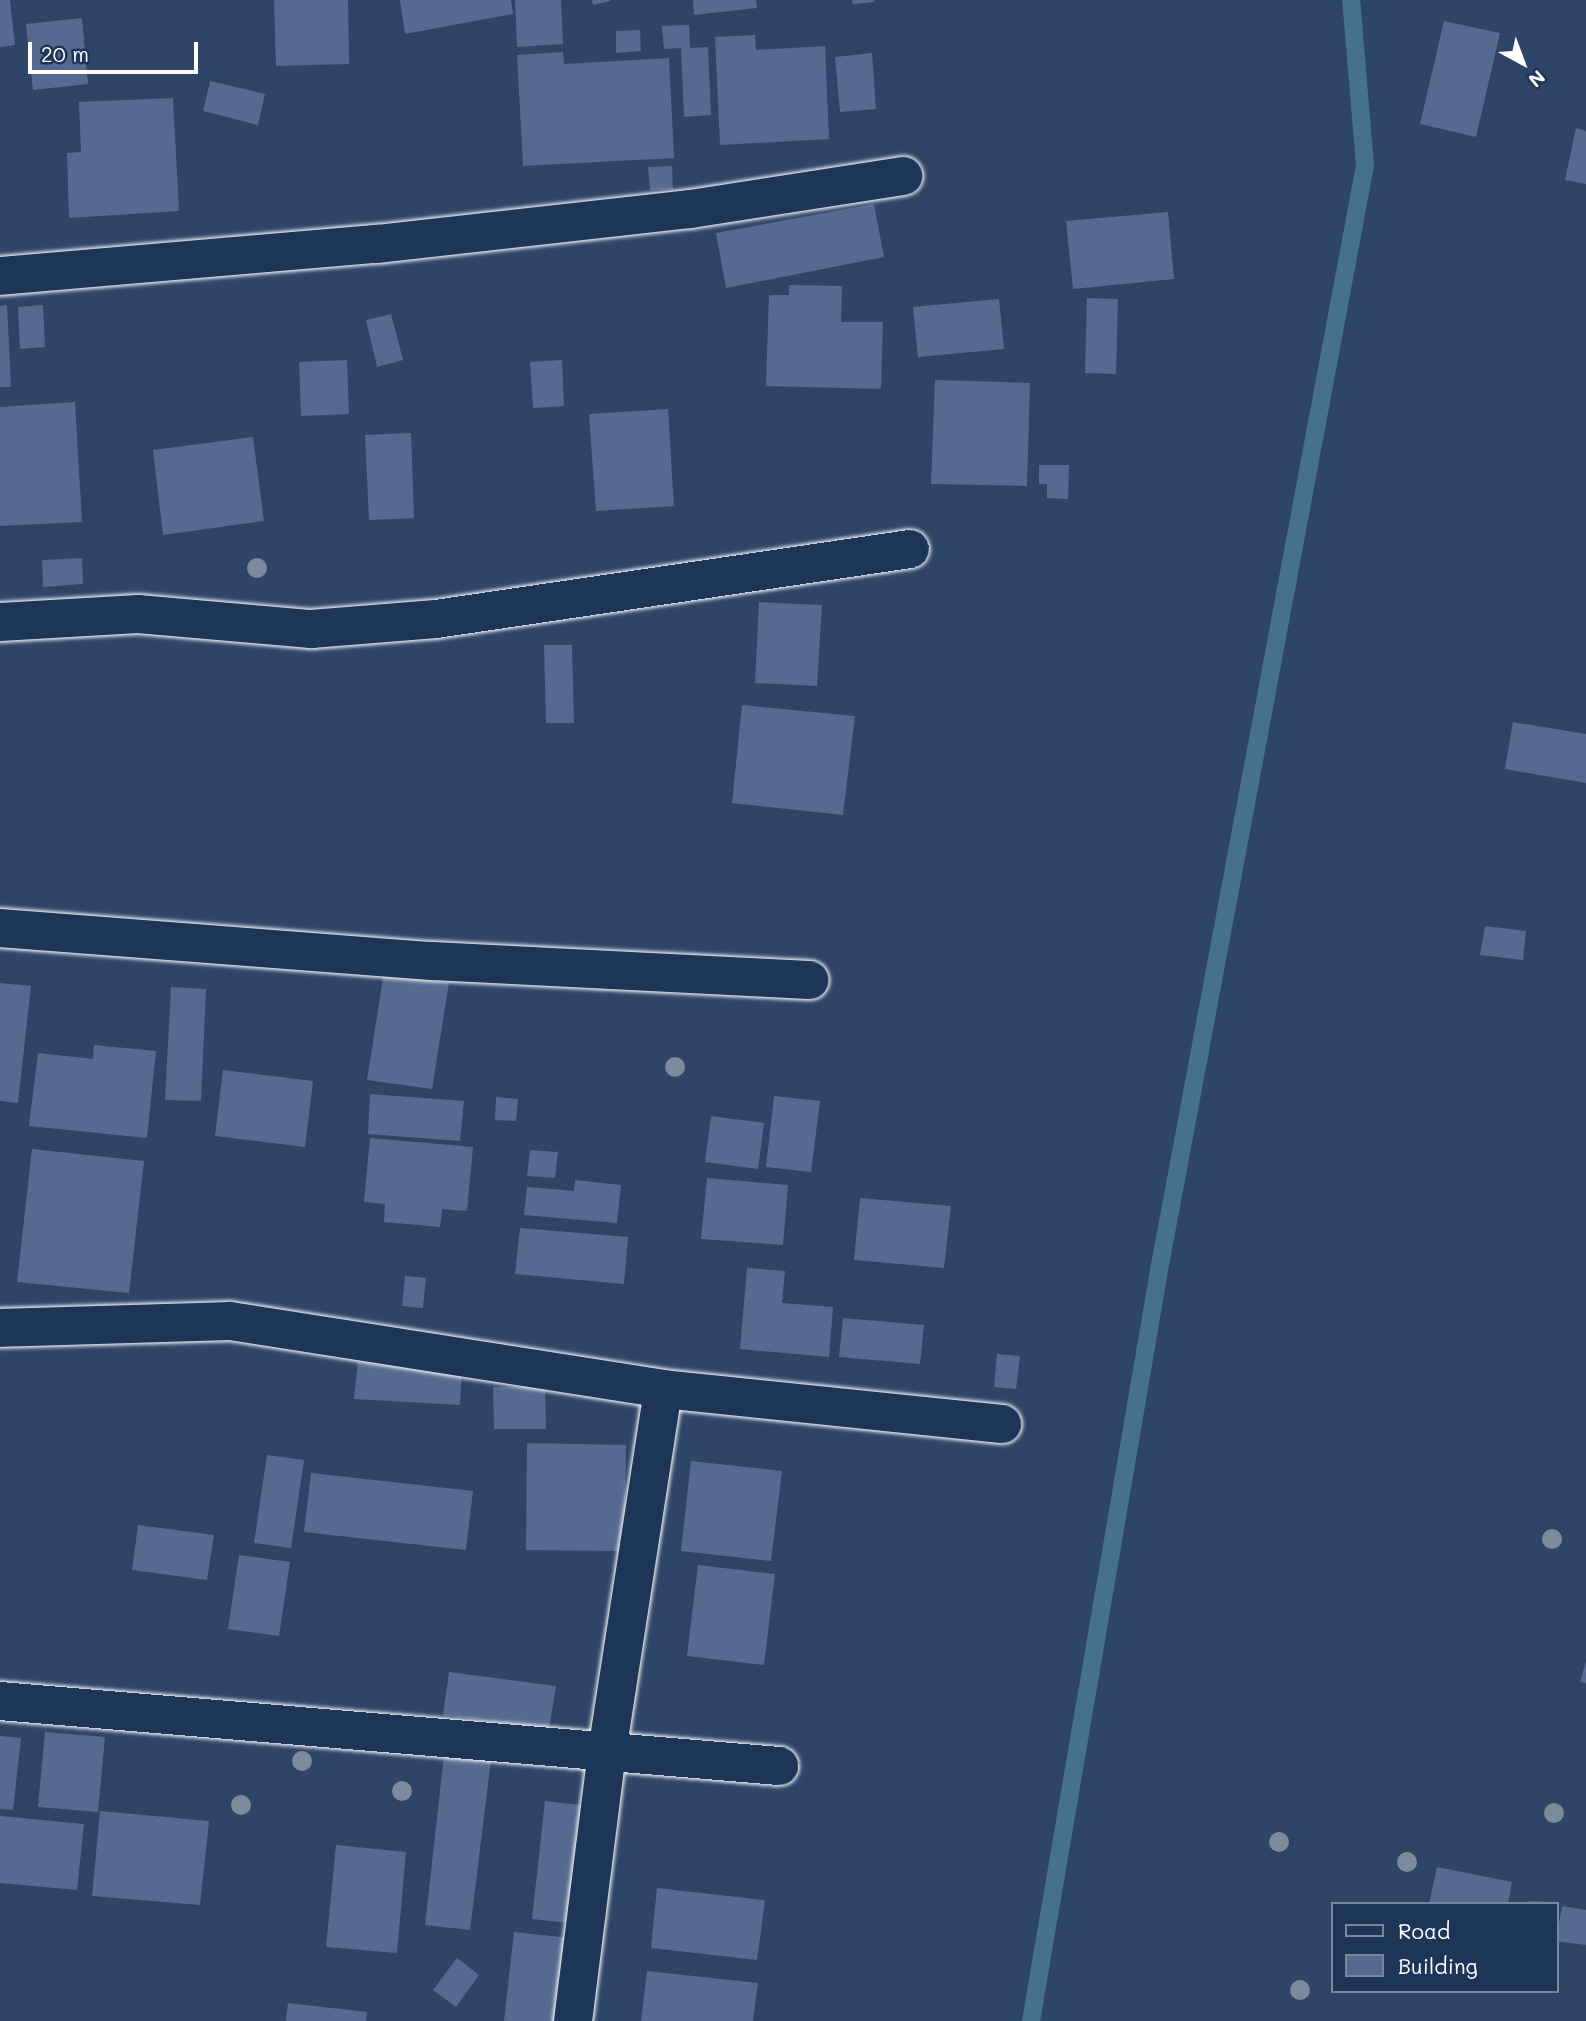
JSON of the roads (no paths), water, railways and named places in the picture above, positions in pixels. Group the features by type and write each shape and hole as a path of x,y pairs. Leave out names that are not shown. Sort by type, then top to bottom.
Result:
{"street":[{"path":"0,276 377,244 690,209 903,176"},
{"path":"0,622 138,614 311,629 436,620 910,550"},
{"path":"0,928 432,961 810,980"},
{"path":"0,1328 230,1321 663,1389 1002,1424"},
{"path":"573,2021 607,1752 663,1389"},
{"path":"0,1701 779,1766"}],"waterway":[{"path":"1031,2021 1160,1265 1365,165 1351,0"}]}
